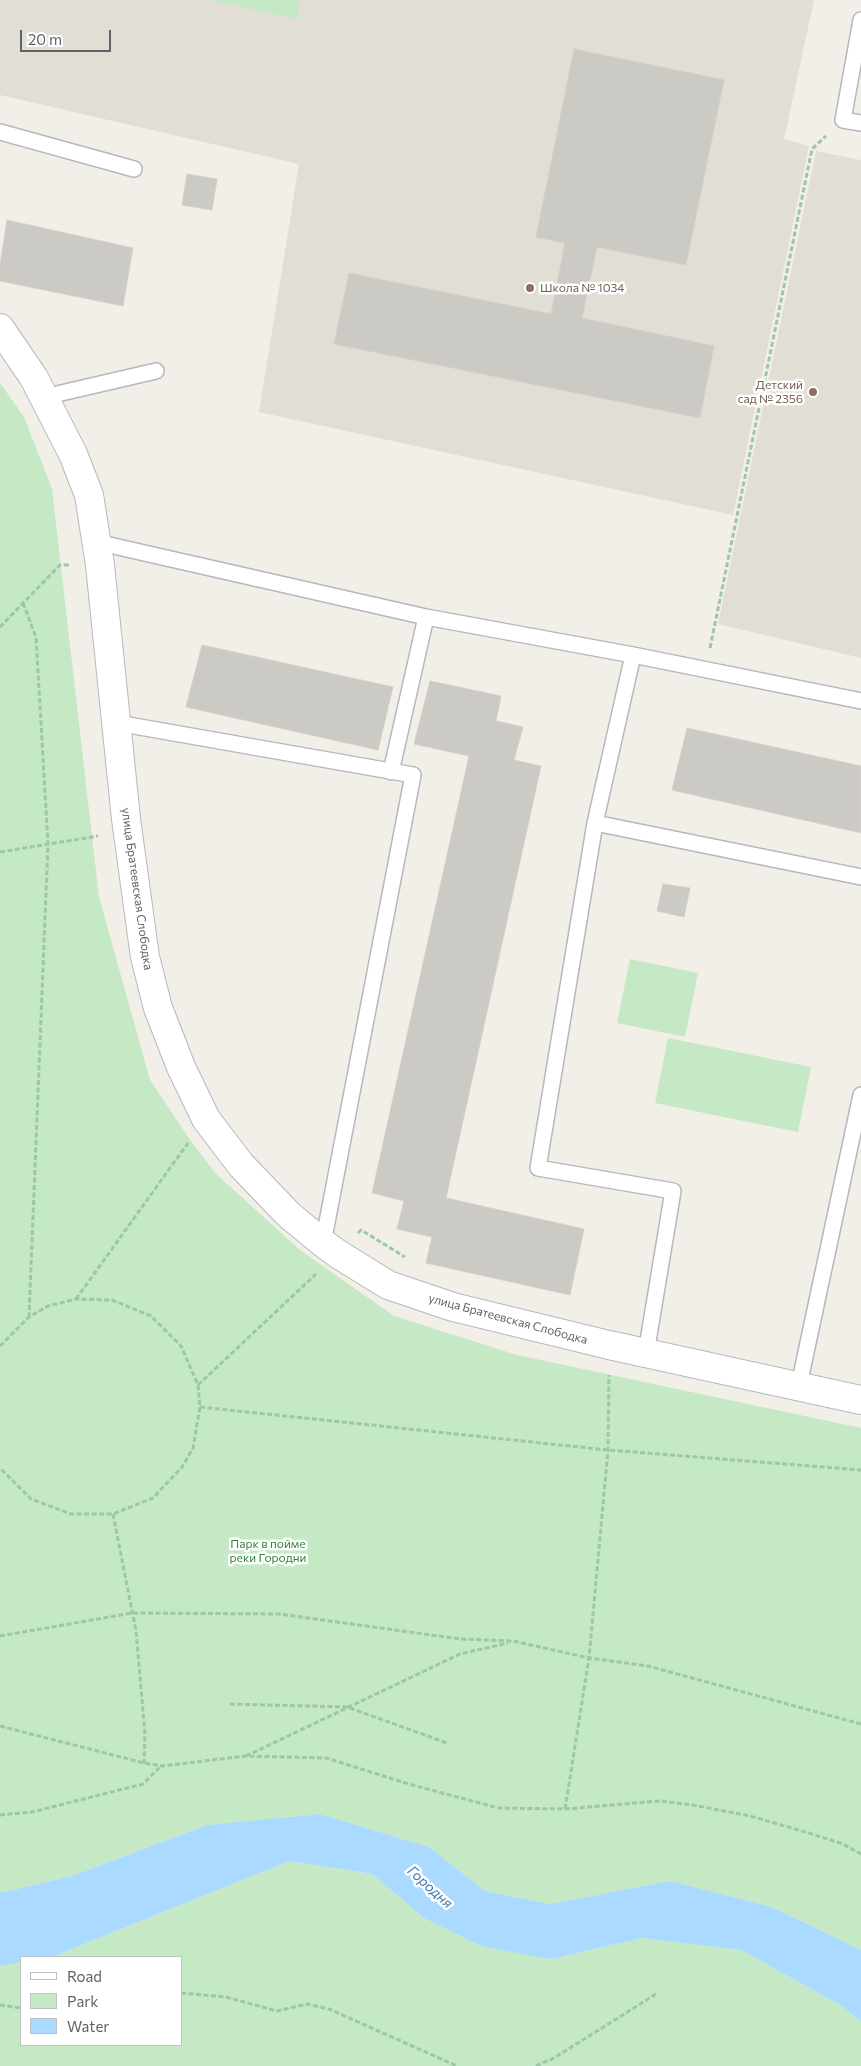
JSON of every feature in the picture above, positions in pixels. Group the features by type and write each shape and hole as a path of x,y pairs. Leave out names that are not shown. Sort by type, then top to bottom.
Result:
{"street":[{"name":"улица Братеевская Слободка","path":"0,328 34,378 73,454 89,495 98,554 128,831 144,957 158,1008 181,1067 206,1119 241,1165 289,1215 323,1243 388,1285 454,1307 609,1345 861,1400"}],"lane":[{"path":"861,20 843,120 861,123"},
{"path":"0,132 134,169"},
{"path":"44,398 156,371"},
{"path":"98,554 426,618 633,655 861,701"},
{"path":"391,772 426,618"},
{"path":"633,655 595,823 538,1168 674,1191 646,1353"},
{"path":"117,723 412,775 323,1243"},
{"path":"595,823 861,878"},
{"path":"799,1385 861,1095"}],"path":[{"path":"705,670 812,149 843,120"},
{"path":"0,627 60,565 98,554"},
{"path":"23,603 36,637 48,844 29,1317"},
{"path":"0,852 128,831"},
{"path":"76,1299 193,1136"},
{"path":"198,1385 321,1270"},
{"path":"0,1346 29,1317 48,1306 76,1299 112,1300 151,1316 181,1346 198,1385 200,1406 193,1448 182,1467 153,1498 114,1514 71,1514 31,1499 0,1468"},
{"path":"565,1810 589,1658 608,1450 609,1345"},
{"path":"200,1406 608,1450 861,1470"},
{"path":"114,1514 136,1631 145,1734 144,1764"},
{"path":"0,1636 132,1613 278,1614 460,1639 513,1641 589,1658 648,1666 861,1724"},
{"path":"245,1756 460,1654 513,1641"},
{"path":"230,1704 347,1707 447,1743"},
{"path":"0,1726 144,1764 162,1766 245,1756 326,1758 409,1784 498,1808 565,1810 659,1801 692,1805 750,1816 843,1844 860,1852"},
{"path":"0,1815 32,1812 143,1784 162,1766"},
{"path":"182,1993 226,1998 277,2011 307,2004 329,2009 456,2066"},
{"path":"536,2066 554,2058 656,1994"},
{"path":"0,2005 20,2008"}],"shaded area":[{"name":"Школа № 1034","path":"0,0 814,0 784,139 809,146 733,515 259,412 299,164 0,95"},
{"name":"Детский сад № 2356","path":"816,151 861,160 861,658 718,624"}],"green space":[{"path":"210,0 300,0 296,19"},
{"name":"Парк в пойме реки Городни","path":"0,383 24,417 52,489 99,897 150,1080 188,1137 215,1173 300,1250 394,1316 517,1355 861,1428 861,1950 772,1907 670,1881 549,1904 485,1891 429,1847 320,1814 207,1825 72,1876 0,1893"},
{"path":"630,959 698,973 685,1037 617,1023"},
{"path":"668,1038 811,1067 798,1132 655,1103"},
{"path":"289,1861 372,1874 424,1918 552,1959 641,1938 741,1950 842,2006 861,2022 861,2066 0,2066 0,1966 20,1962 20,2046 182,2046 182,1956 54,1956"}],"water":[{"name":"Городня","path":"320,1814 429,1847 485,1891 549,1904 670,1881 772,1907 861,1950 861,2022 842,2006 741,1950 641,1938 552,1959 484,1947 424,1918 372,1874 289,1861 54,1956 20,1956 20,1962 0,1966 0,1893 72,1876 207,1825"}],"building":[{"path":"574,49 724,80 686,265 597,247 582,318 714,346 700,418 334,344 349,273 551,314 565,243 536,237"},
{"path":"187,174 217,179 212,210 182,205"},
{"path":"7,220 133,248 123,306 0,281 0,265"},
{"path":"202,645 393,687 378,750 186,707"},
{"path":"430,681 501,696 496,721 523,727 514,760 541,766 446,1198 584,1229 570,1295 426,1263 432,1237 397,1229 404,1201 372,1193 469,756 414,744"},
{"path":"687,728 861,766 861,833 672,790"},
{"path":"663,884 690,888 684,917 657,911"}],"place":[{"name":"Школа № 1034","path":"530,288"},
{"name":"Детский сад № 2356","path":"813,392"}]}
